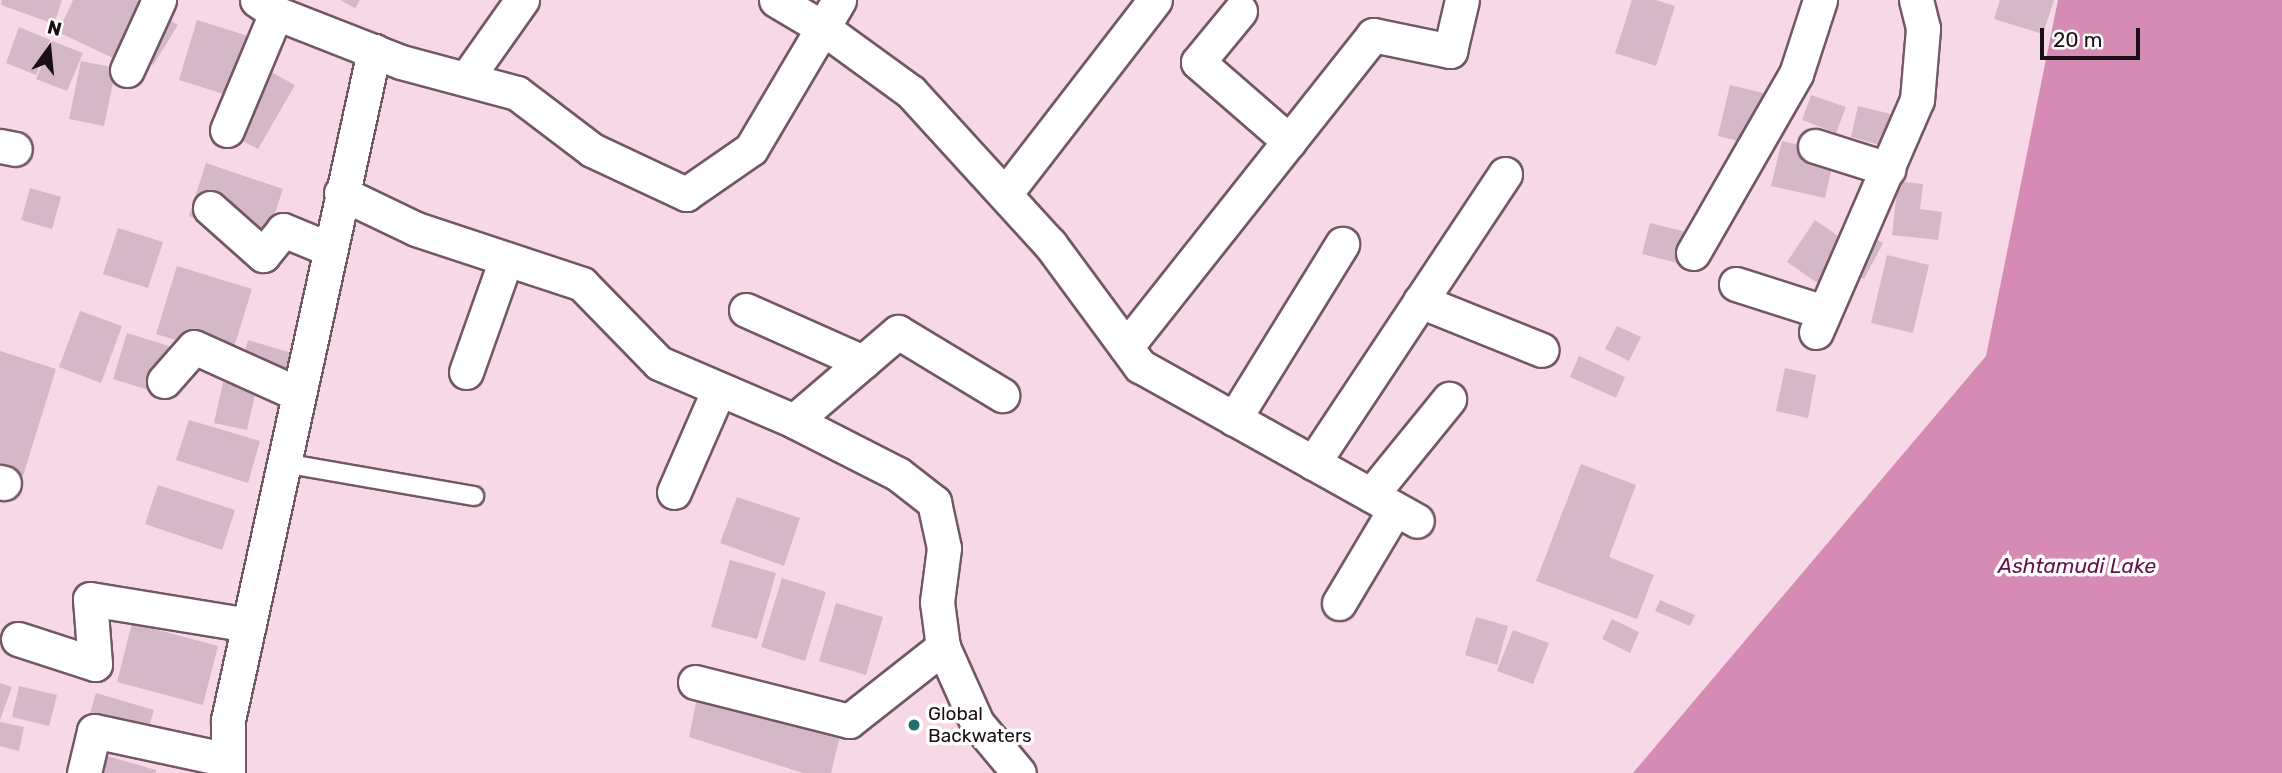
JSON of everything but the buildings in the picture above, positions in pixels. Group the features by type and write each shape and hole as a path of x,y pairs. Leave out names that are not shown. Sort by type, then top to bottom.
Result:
{"street":[{"path":"127,71 159,0"},
{"path":"466,79 522,0"},
{"path":"776,0 831,14 911,92 1050,244 1140,366 1394,508"},
{"path":"1005,194 1155,0"},
{"path":"1126,348 1373,35 1450,51 1462,0"},
{"path":"1693,253 1796,74 1820,0"},
{"path":"1736,284 1820,322 1917,100 1923,27 1916,0"},
{"path":"227,130 267,6 374,51 517,93 592,150 686,194 751,149 831,14"},
{"path":"1240,11 1198,62 1289,141"},
{"path":"84,773 94,731 228,766 228,720 374,51"},
{"path":"1815,146 1888,169"},
{"path":"1314,463 1505,174"},
{"path":"341,193 416,229 582,284 659,363 794,421 898,474 934,502 944,548 937,602 943,648 977,723 1019,773"},
{"path":"210,208 263,255 283,230 329,249"},
{"path":"1234,419 1342,244"},
{"path":"466,372 506,260"},
{"path":"1420,301 1542,350"},
{"path":"746,310 863,362"},
{"path":"794,421 898,332 1002,395"},
{"path":"164,381 194,347 299,394"},
{"path":"674,492 719,389"},
{"path":"1339,603 1394,508 1449,400"},
{"path":"18,639 95,664 90,599 249,625"},
{"path":"695,682 849,721 943,648"}],"lane":[{"path":"284,463 474,496"}],"water":[{"name":"Ashtamudi Lake","path":"2058,0 2282,0 2282,773 1633,773 1986,356"}],"place":[{"name":"Global Backwaters","path":"914,725"}]}
